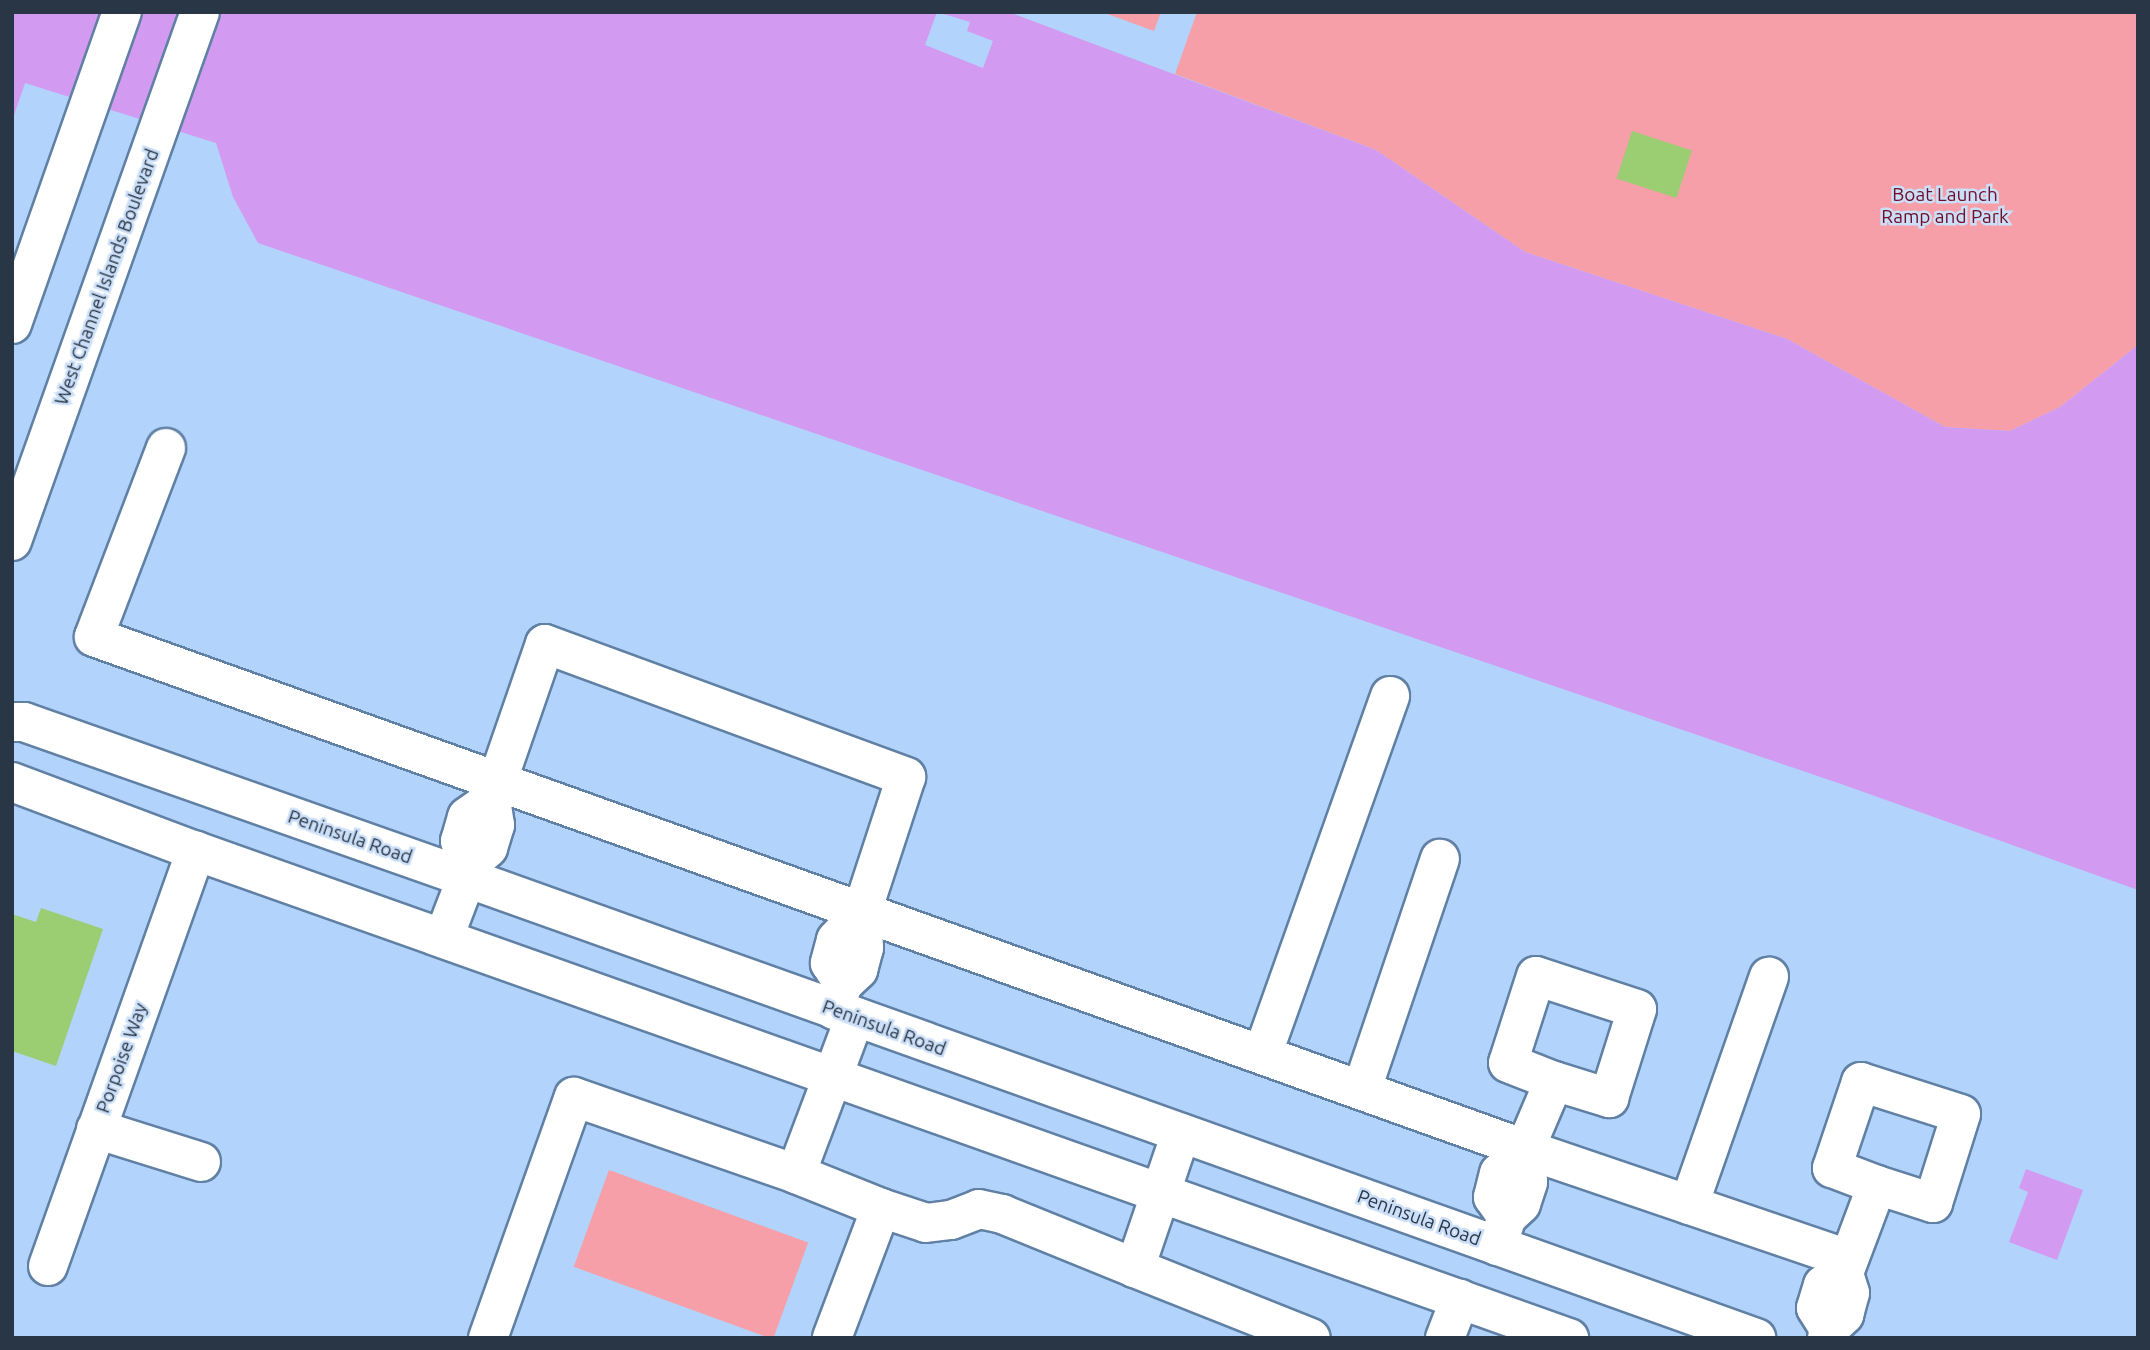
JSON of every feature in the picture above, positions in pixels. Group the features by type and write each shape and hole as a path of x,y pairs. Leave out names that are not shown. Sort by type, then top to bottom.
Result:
{"street":[{"path":"12,324 122,12"},
{"name":"West Channel Islands Boulevard","path":"12,541 200,12"},
{"path":"166,448 94,637 494,791 862,912 1689,1205 1846,1266"},
{"path":"444,937 470,869 488,848 495,825 494,791 545,643 906,777 862,912 864,948 844,1004 835,1076 796,1174"},
{"path":"1263,1053 1390,696"},
{"name":"Peninsula Road","path":"12,722 24,722 470,869 844,1004 1181,1133 1502,1231 1756,1338"},
{"path":"12,782 196,851 1569,1338"},
{"name":"Porpoise Way","path":"48,1266 196,851"},
{"path":"1362,1089 1440,859"},
{"path":"1689,1205 1769,977"},
{"path":"1502,1231 1521,1204 1528,1182 1525,1149 1554,1081"},
{"path":"488,1338 574,1097 796,1174 926,1223 951,1220 979,1209 1002,1214 1311,1338"},
{"path":"96,1129 201,1163"},
{"path":"1135,1268 1181,1133"},
{"path":"1828,1333 1844,1315 1850,1293 1846,1266 1877,1185"},
{"path":"832,1338 881,1208"},
{"path":"1445,1338 1460,1299"}],"green space":[{"path":"1102,12 1161,12 1154,31"},
{"name":"Boat Launch Ramp and Park","path":"1197,12 2138,12 2138,345 2060,407 2010,431 1945,427 1787,339 1525,252 1376,150 1175,74"},
{"path":"609,1170 808,1243 773,1338 574,1267"}],"shaded area":[{"path":"12,12 1009,12 1376,150 1525,252 1787,339 1945,427 2010,431 2060,407 2138,345 2138,890 1844,785 258,243 233,197 216,143 25,83 12,121"},
{"path":"2026,1169 2083,1190 2057,1260 2009,1242 2028,1192 2019,1188"}],"pier":[{"path":"937,12 970,22 967,31 993,41 983,68 925,45"}],"building":[{"path":"1632,131 1692,150 1676,198 1617,179"},
{"path":"41,908 103,929 56,1066 12,1051 12,914 36,922"}]}
